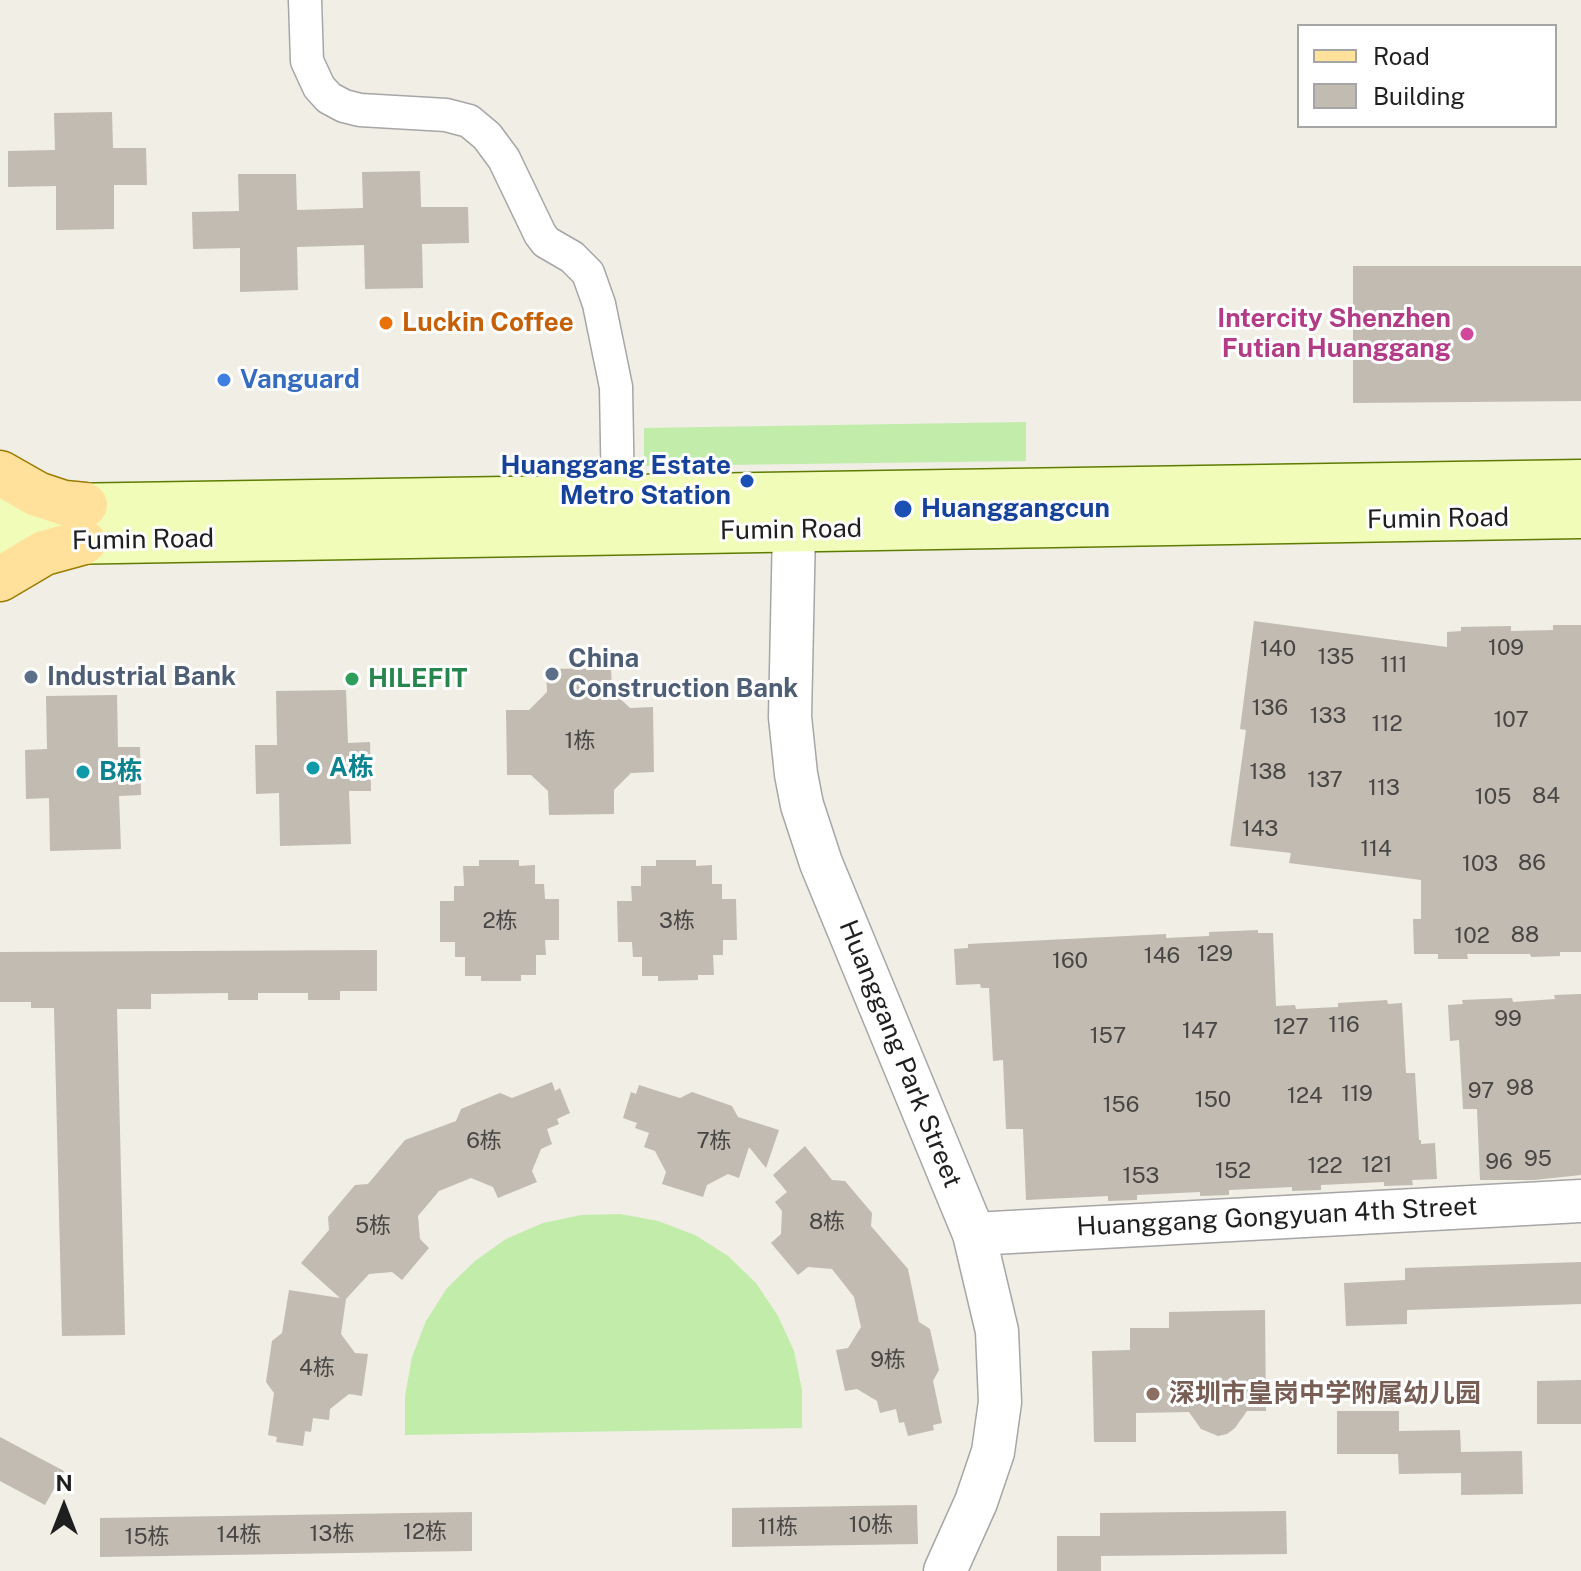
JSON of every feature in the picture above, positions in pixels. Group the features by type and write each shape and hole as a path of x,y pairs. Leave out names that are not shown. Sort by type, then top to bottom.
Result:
{"main road":[{"path":"0,473 20,486 52,499 84,524 0,579"},
{"name":"Fumin Road","path":"0,543 84,524 618,498 1581,482"},
{"name":"Fumin Road","path":"0,507 84,524 794,530 1581,516"}],"street":[{"path":"305,0 307,61 319,87 329,98 360,110 446,115 469,121 487,136 504,159 546,242 581,264 588,273 599,304 616,387 618,498"},
{"name":"Huanggang Park Street","path":"794,530 790,717 802,805 821,863 974,1234 997,1331 1000,1402 993,1452 986,1476 945,1571"},
{"name":"Huanggang Gongyuan 4th Street","path":"974,1234 1581,1201"}],"green space":[{"path":"1026,422 1026,461 644,466 644,428"},
{"path":"620,1214 658,1221 695,1235 728,1256 756,1283 778,1316 794,1351 802,1390 802,1428 405,1435 405,1396 412,1357 426,1321 447,1288 475,1261 506,1239 543,1223 581,1215"}],"building":[{"path":"112,112 113,148 146,148 147,185 114,185 114,229 56,230 56,186 8,187 8,151 55,150 54,113"},
{"path":"420,171 421,207 468,207 469,243 422,244 423,288 365,289 364,245 297,247 298,290 240,292 240,248 193,249 192,212 239,211 238,174 296,174 297,210 363,208 362,172"},
{"name":"Intercity Shenzhen Futian Huanggang","path":"1353,266 1581,266 1581,401 1353,403"},
{"path":"1254,621 1447,647 1447,632 1461,631 1461,627 1511,626 1511,631 1553,630 1553,625 1581,625 1581,952 1531,957 1530,954 1467,954 1468,959 1438,959 1438,954 1414,954 1413,919 1421,919 1421,880 1289,863 1291,853 1230,846 1246,730 1240,729"},
{"path":"611,668 612,691 630,708 653,707 654,772 631,773 614,790 614,814 549,815 548,791 531,775 507,775 506,710 529,710 547,692 546,669"},
{"name":"A栋","path":"346,690 348,743 370,742 371,791 349,791 351,844 280,846 279,793 256,794 255,745 277,745 276,691"},
{"name":"B栋","path":"117,695 118,747 140,747 141,795 119,796 121,849 50,851 49,798 26,799 25,750 47,749 46,696"},
{"path":"479,860 519,860 519,866 535,865 535,884 544,884 545,899 559,899 559,940 545,940 546,955 536,955 536,975 521,975 521,981 481,981 481,976 465,976 465,957 455,957 455,942 440,942 440,901 454,901 454,886 464,886 463,866 479,866"},
{"path":"656,860 696,860 696,866 712,865 712,884 722,884 722,899 736,899 737,940 723,940 723,955 713,955 714,975 698,975 698,980 658,981 658,976 642,976 642,957 633,957 632,942 618,942 617,901 632,901 631,886 641,886 641,866 656,866"},
{"path":"1258,930 1258,933 1273,933 1276,1006 1295,1005 1296,1009 1387,1000 1388,1004 1402,1003 1406,1073 1415,1073 1419,1140 1421,1144 1435,1143 1437,1179 1412,1180 1413,1185 1384,1186 1384,1182 1321,1185 1321,1190 1292,1191 1292,1187 1229,1190 1229,1195 1200,1196 1200,1192 1137,1195 1137,1200 1108,1201 1108,1196 1026,1200 1023,1129 1006,1129 1003,1060 993,1061 989,988 981,988 980,984 956,985 954,949 968,948 968,944 1166,934 1166,938 1209,936 1209,932"},
{"path":"377,950 377,991 340,991 340,1000 308,1000 308,993 258,993 258,1000 228,1000 228,993 151,994 151,1009 117,1009 125,1335 62,1336 54,1008 31,1008 31,1002 0,1002 0,952"},
{"path":"1581,994 1581,1175 1534,1180 1480,1180 1477,1109 1463,1109 1459,1040 1450,1041 1448,1005 1463,1004 1462,1000 1512,998 1513,1002"},
{"path":"552,1082 555,1091 560,1088 570,1113 557,1119 559,1124 547,1129 552,1144 541,1149 532,1171 537,1182 498,1198 493,1187 471,1178 439,1191 418,1216 420,1239 429,1248 402,1280 392,1272 369,1274 346,1299 341,1334 355,1353 368,1354 362,1396 349,1394 330,1409 329,1420 313,1418 311,1432 305,1431 303,1446 276,1442 277,1437 268,1435 274,1393 266,1382 272,1341 282,1333 289,1290 340,1298 301,1263 329,1230 328,1217 355,1185 368,1184 405,1140 456,1121 461,1109 500,1093 512,1098"},
{"path":"639,1085 680,1098 692,1092 732,1106 738,1117 779,1130 766,1168 749,1147 739,1178 728,1174 707,1185 703,1197 662,1184 666,1172 655,1151 644,1147 649,1133 635,1128 637,1123 623,1118 631,1092 636,1094"},
{"path":"805,1146 832,1180 845,1181 872,1213 871,1226 908,1269 919,1322 930,1329 939,1370 933,1381 942,1423 933,1425 934,1430 908,1436 904,1422 899,1423 896,1409 880,1413 877,1401 857,1389 845,1391 836,1350 848,1348 861,1327 854,1297 832,1269 808,1267 798,1275 771,1243 781,1234 782,1211 775,1202 787,1192 773,1175"},
{"path":"1581,1262 1581,1304 1407,1310 1407,1324 1346,1326 1344,1283 1405,1280 1405,1268"},
{"path":"1265,1310 1266,1411 1247,1411 1235,1428 1218,1436 1201,1429 1189,1412 1136,1413 1136,1442 1094,1442 1092,1351 1130,1350 1130,1328 1169,1328 1169,1312"},
{"path":"1581,1380 1581,1424 1537,1424 1537,1381"},
{"path":"1337,1411 1399,1411 1399,1431 1460,1430 1461,1452 1522,1451 1523,1494 1461,1495 1461,1473 1399,1474 1398,1454 1337,1454"},
{"path":"0,1437 64,1471 45,1505 0,1481"},
{"path":"917,1505 918,1544 732,1547 732,1508"},
{"path":"1286,1511 1287,1554 1101,1556 1101,1571 1057,1571 1057,1536 1100,1536 1100,1513"},
{"path":"472,1512 472,1551 100,1557 100,1518"}],"place":[{"name":"Luckin Coffee","path":"386,323"},
{"name":"Intercity Shenzhen Futian Huanggang","path":"1467,334"},
{"name":"Vanguard","path":"224,380"},
{"name":"Huanggang Estate Metro Station","path":"747,481"},
{"name":"Huanggangcun","path":"903,509"},
{"name":"China Construction Bank","path":"552,674"},
{"name":"Industrial Bank","path":"31,677"},
{"name":"HILEFIT","path":"352,679"},
{"name":"A栋","path":"313,768"},
{"name":"B栋","path":"83,772"},
{"name":"深圳市皇岗中学附属幼儿园","path":"1153,1394"}]}
